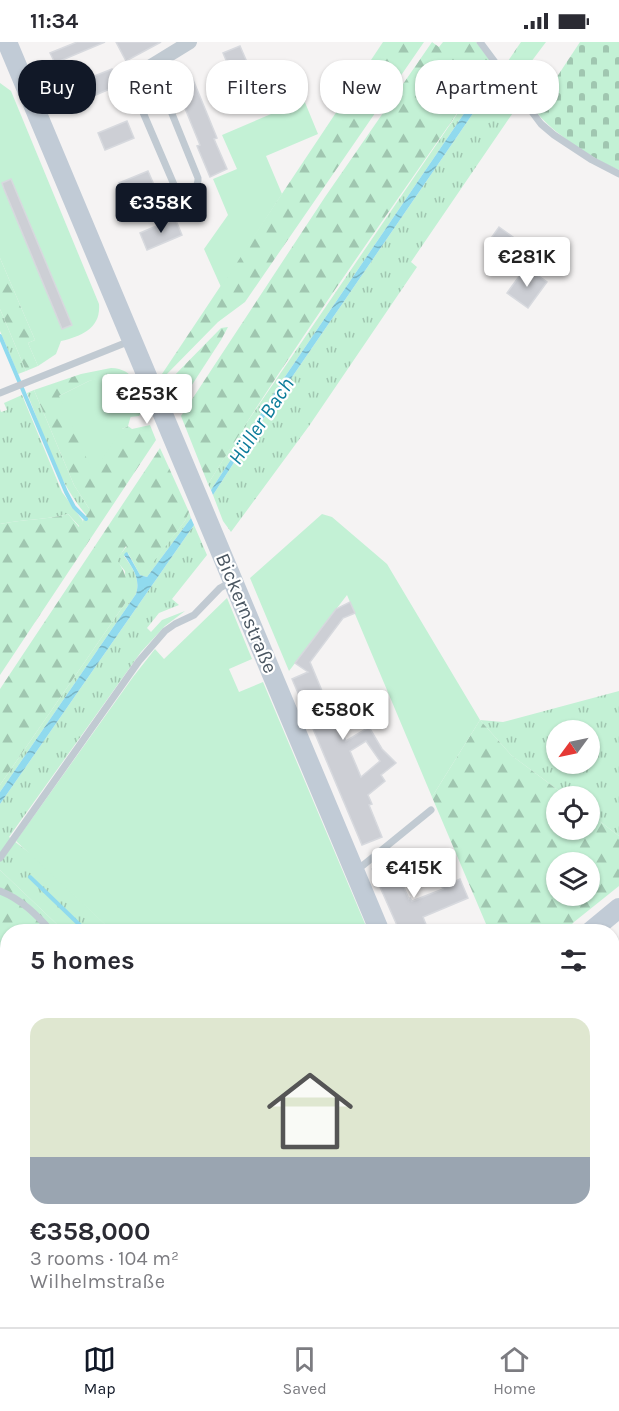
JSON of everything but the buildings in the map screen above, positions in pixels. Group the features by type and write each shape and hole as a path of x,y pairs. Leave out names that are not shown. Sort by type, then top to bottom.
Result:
{"street":[{"name":"Bickernstraße","path":"7,42 377,924"},
{"path":"160,60 189,42"},
{"path":"600,924 619,908"}],"lane":[{"path":"481,44 541,124 592,160 619,174"},
{"path":"146,77 157,84 164,94 198,178 199,183 195,188 184,193 179,192 175,187 139,103 137,91 146,77"},
{"path":"0,393 132,340"},
{"path":"0,858 139,661 165,631 194,615 220,588 233,581"},
{"path":"355,871 431,810"},
{"path":"0,891 23,903 44,924"}],"green space":[{"path":"383,42 424,42 403,73 403,60 371,60"},
{"path":"432,42 439,47 443,42 476,42 490,60 420,60"},
{"path":"521,42 546,42 532,60 509,60"},
{"path":"580,42 619,42 619,170 598,160 574,144 551,127 538,114 559,114 559,74"},
{"path":"415,67 415,114 456,114 312,324 208,484 181,416 382,114 403,114 403,84"},
{"path":"0,83 11,91 18,114 21,114 99,304 97,319 93,325 83,333 61,341 56,354 38,366 28,343 35,340 0,258"},
{"path":"308,110 318,134 266,156 282,194 221,287 204,249 228,215 213,179 237,169 222,135 271,114 308,114"},
{"path":"335,114 374,114 245,302 218,322 164,377 162,374"},
{"path":"457,114 464,114 280,384 211,490 208,484 239,434"},
{"path":"473,114 512,114 411,262 417,267 309,426 231,532 223,521 213,495"},
{"path":"0,258 35,340 28,343 38,366 26,371 0,309"},
{"path":"0,309 26,371 18,374 0,331"},
{"path":"228,327 177,408 166,384 221,328"},
{"path":"111,368 119,369 130,375 137,385 145,405 139,416 130,417 136,398 114,376 89,381 59,396 122,429 128,426 132,429 150,425 156,440 0,675 0,524 68,514 79,527 90,510 74,485 34,390 81,374"},
{"path":"104,376 124,380 136,398 128,426 122,429 93,473 59,396"},
{"path":"34,390 74,485 90,510 87,516 67,488 52,457 27,393"},
{"path":"22,395 62,492 83,521 80,527 68,514 0,524 0,409 1,412 7,410 4,403"},
{"path":"160,448 189,512 185,521 145,573 126,546 117,560 126,580 128,591 126,602 0,785 0,689"},
{"path":"189,512 191,518 147,577 140,575 128,553 124,556 137,578 136,594 0,792 0,785 126,602 125,571 116,560 127,546 145,572 185,521"},
{"path":"322,514 332,517 387,564 480,720 432,797 347,595 289,671 250,578"},
{"path":"194,525 207,555 172,599 179,605 159,613 147,628 151,632 162,620 185,611 165,626 141,652 9,837 36,858 105,924 57,924 0,870 0,804"},
{"path":"227,598 252,659 229,669 239,692 263,682 365,924 105,924 16,841 155,649 164,659"},
{"path":"619,691 619,836 600,822 600,786 553,786 511,755 480,720 503,722"},
{"path":"480,720 511,755 553,786 546,786 546,840 600,840 600,822 619,836 619,886 600,901 600,852 546,852 546,906 594,906 572,924 486,924 432,797"},
{"path":"0,870 57,924 0,924"}],"water":[{"name":"Hüller Bach","path":"464,114 473,114 213,495 211,490 280,384"},
{"path":"191,518 194,525 0,804 0,792 136,594 137,578 125,553 127,552 140,575 147,577"}],"waterway":[{"path":"0,336 66,492 74,507 86,519"},
{"path":"30,877 79,924"}]}
